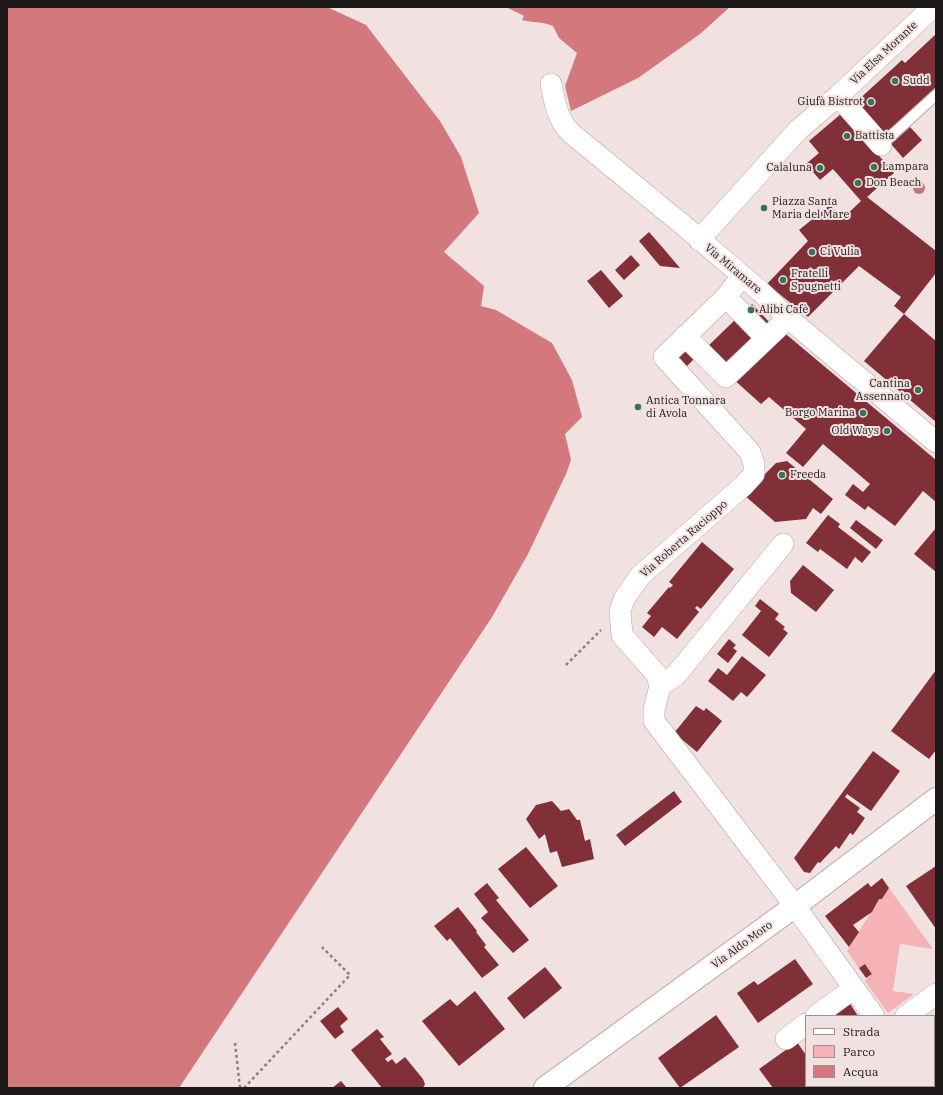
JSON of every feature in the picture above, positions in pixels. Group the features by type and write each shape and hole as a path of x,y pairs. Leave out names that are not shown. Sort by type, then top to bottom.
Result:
{"street":[{"name":"Via Elsa Morante","path":"699,240 798,130 838,96 933,7"},
{"name":"Via Miramare","path":"551,84 557,113 564,128 742,276 788,318 936,442"},
{"path":"838,96 881,145"},
{"name":"Via Roberta Racioppo","path":"660,686 657,675 622,635 620,611 624,598 640,576 718,509 754,474 754,464 750,452 664,357 726,297 742,276"},
{"path":"726,297 766,338"},
{"path":"685,336 726,377 788,318"},
{"path":"783,544 676,675 660,686 654,710 654,721 795,906 873,1015"},
{"name":"Via Aldo Moro","path":"545,1088 795,906 936,799"},
{"path":"817,1015 854,988"},
{"path":"907,1015 936,994"},
{"path":"786,1039 805,1025"}],"lane":[{"path":"881,145 936,95"}],"path":[{"path":"566,665 620,611"},
{"path":"244,1088 350,975 322,947"},
{"path":"235,1043 240,1088"}],"green space":[{"path":"889,888 933,949 900,944 893,991 914,994 888,1013 865,981 872,973 865,964 859,968 847,951 879,899 882,899"}],"water":[{"path":"7,7 327,7 366,25 440,121 461,157 479,213 444,252 484,286 481,306 496,310 552,343 572,380 582,417 565,434 571,460 566,474 528,554 492,617 179,1088 7,1088"},
{"path":"506,7 730,7 700,34 638,78 571,111 565,86 577,53 559,38 553,26 545,23 522,20 524,16"}],"building":[{"path":"936,34 936,87 885,134 856,102 902,60 905,63"},
{"path":"842,113 894,173 867,197 936,251 936,273 904,314 894,306 901,297 859,266 808,317 767,284 808,241 799,230 830,205 842,219 861,201 833,169 820,180 806,164 819,153 809,141"},
{"path":"910,127 922,140 903,158 891,144"},
{"path":"649,232 680,268 660,266 639,241"},
{"path":"631,255 640,265 624,280 615,270"},
{"path":"601,270 623,296 609,308 587,281"},
{"path":"752,304 772,325 766,331 746,311"},
{"path":"904,314 936,341 936,422 864,361"},
{"path":"738,317 759,338 726,370 705,349"},
{"path":"781,330 936,460 936,502 923,491 895,526 868,506 865,510 845,495 853,484 863,492 870,484 823,444 803,467 786,453 806,429 769,397 761,404 732,378"},
{"path":"687,346 697,356 685,368 674,357"},
{"path":"787,461 833,499 821,514 813,508 806,519 775,522 744,495 776,463"},
{"path":"828,515 840,524 838,527 871,552 862,563 855,557 847,569 820,549 818,552 806,543"},
{"path":"856,520 883,540 876,549 850,528"},
{"path":"936,528 936,572 914,554"},
{"path":"702,542 734,569 701,609 697,606 695,608 699,612 677,639 662,627 654,637 642,627 651,616 647,613 669,587 670,588 673,585 669,582"},
{"path":"803,565 834,590 816,612 791,593 790,581"},
{"path":"760,599 779,614 775,619 785,627 783,629 788,633 769,657 742,635 761,611 755,606"},
{"path":"729,639 736,645 733,648 737,651 728,663 717,654"},
{"path":"742,656 766,675 747,697 741,692 733,701 708,681 718,668 727,675"},
{"path":"936,670 936,750 929,759 891,731"},
{"path":"696,706 704,711 706,708 722,721 697,752 674,733"},
{"path":"873,751 900,771 871,811 847,794 845,797 860,808 857,812 865,818 853,835 850,833 839,849 836,846 820,863 818,862 810,873 804,872 794,858"},
{"path":"674,791 682,802 625,846 616,835"},
{"path":"552,801 561,811 569,809 577,820 580,820 585,841 590,839 594,859 562,867 557,851 550,853 545,834 539,839 526,819 536,805"},
{"path":"526,847 558,886 530,908 498,869"},
{"path":"936,866 936,929 906,886"},
{"path":"882,878 889,888 882,899 879,899 872,912 853,925 859,932 849,947 825,916 868,883 871,887"},
{"path":"487,883 499,898 496,900 529,940 513,953 481,918 488,912 474,894"},
{"path":"458,907 477,931 476,932 486,945 484,947 499,965 482,978 450,938 447,941 434,926"},
{"path":"795,959 813,984 758,1023 737,993 754,981 758,985"},
{"path":"865,964 872,974 866,978 859,968"},
{"path":"545,967 562,988 524,1019 507,998"},
{"path":"475,991 505,1029 459,1066 422,1021 450,999 457,1006"},
{"path":"849,1002 857,1015 833,1015"},
{"path":"338,1007 348,1019 340,1026 344,1032 335,1039 320,1021"},
{"path":"716,1015 739,1047 680,1088 658,1058"},
{"path":"377,1029 384,1037 380,1039 392,1054 385,1059 388,1062 392,1059 396,1064 405,1057 423,1079 425,1084 423,1088 382,1088 351,1050"},
{"path":"797,1042 805,1054 805,1087 837,1088 773,1088 759,1069"},
{"path":"341,1081 347,1088 332,1088"}],"place":[{"name":"Sudd","path":"895,81"},
{"name":"Giufà Bistrot","path":"871,102"},
{"name":"Battista","path":"847,136"},
{"name":"Lampara","path":"874,167"},
{"name":"Calaluna","path":"820,168"},
{"name":"Don Beach","path":"858,183"},
{"name":"Piazza Santa Maria del Mare","path":"764,208"},
{"name":"Ci Vulia","path":"812,252"},
{"name":"Fratelli Spugnetti","path":"783,280"},
{"name":"Alibi Cafè","path":"751,310"},
{"name":"Cantina Assennato","path":"918,390"},
{"name":"Antica Tonnara di Avola","path":"638,407"},
{"name":"Borgo Marina","path":"863,413"},
{"name":"Old Ways","path":"887,431"},
{"name":"Freeda","path":"782,475"}]}
